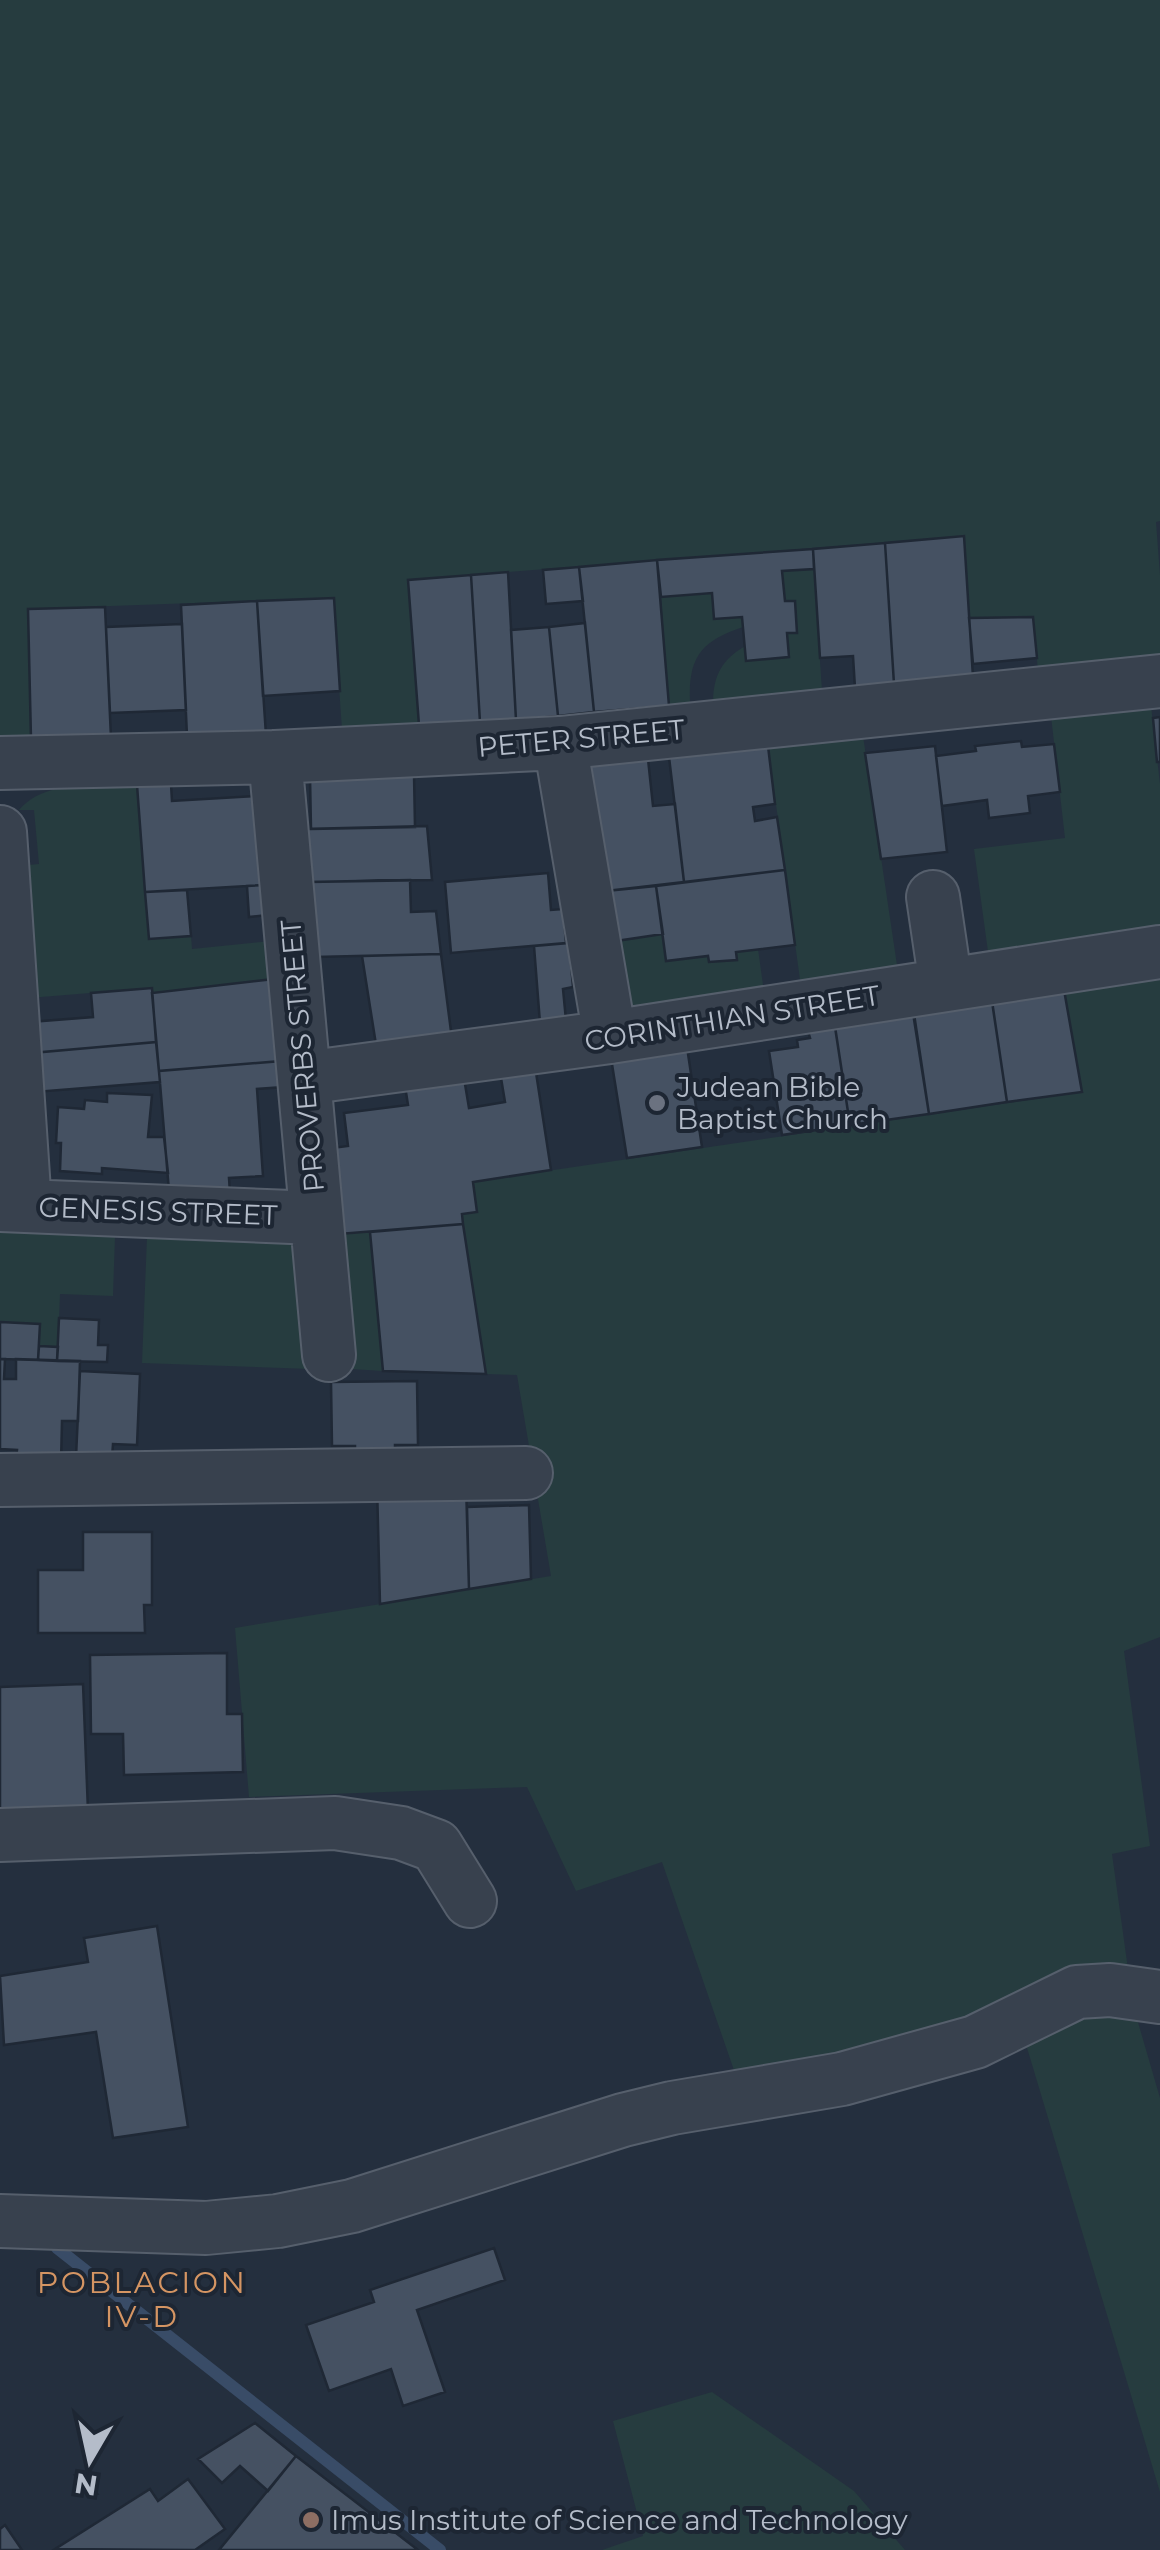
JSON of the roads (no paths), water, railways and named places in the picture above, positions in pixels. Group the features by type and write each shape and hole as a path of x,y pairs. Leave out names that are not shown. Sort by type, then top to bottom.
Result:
{"street":[{"name":"PETER STREET","path":"0,763 275,757 560,742 1160,681"},
{"path":"560,742 610,1037"},
{"name":"PROVERBS STREET","path":"275,757 329,1355"},
{"path":"0,832 12,1205"},
{"path":"933,897 946,985"},
{"name":"CORINTHIAN STREET","path":"304,1078 610,1037 1160,952"},
{"name":"GENESIS STREET","path":"12,1205 316,1218"},
{"path":"0,1480 526,1474"},
{"path":"0,1835 335,1823 401,1833 436,1846 470,1901"},
{"path":"0,2221 206,2228 278,2221 352,2206 622,2120 842,2079 976,2042 1076,1992 1110,1990 1160,1998"}],"waterway":[{"path":"57,2248 440,2550"}],"place":[{"name":"Judean Bible Baptist Church","path":"657,1103"},
{"name":"Imus Institute of Science and Technology","path":"311,2520"}],"district":[{"name":"POBLACION IV-D","path":"142,2300"}]}
